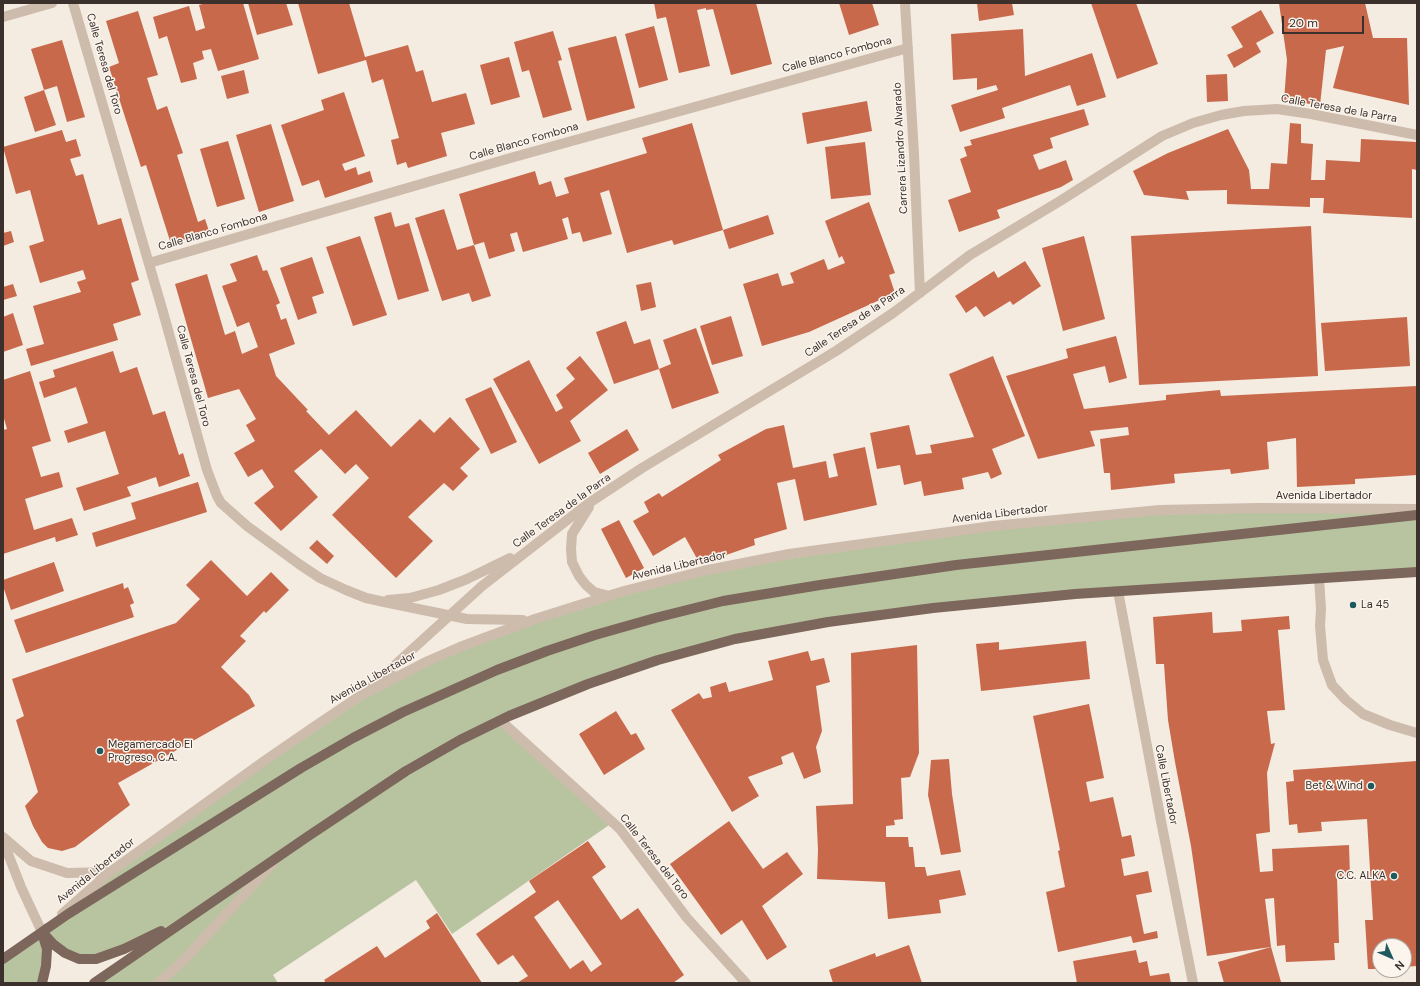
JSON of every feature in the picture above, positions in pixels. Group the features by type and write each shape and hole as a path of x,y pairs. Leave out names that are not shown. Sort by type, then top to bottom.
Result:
{"main road":[{"name":"Avenida Libertador","path":"3,958 163,854 301,768 353,738 403,712 497,670 595,635 723,601 865,578 964,564 1417,515"},
{"path":"94,983 406,772 460,740 500,720 588,684 658,660 735,639 828,622 932,608 1118,591 1417,572"},
{"path":"42,932 53,944 65,953 79,958 96,960 124,949 197,912"},
{"path":"42,932 47,949 46,966 42,983"}],"street":[{"path":"3,17 52,3"},
{"name":"Calle Teresa del Toro","path":"73,3 149,263 207,470 216,496 221,503 247,526 320,578 346,590 381,601 467,619 535,619"},
{"name":"Carrera Lizandro Alvarado","path":"905,3 920,293"},
{"name":"Calle Blanco Fombona","path":"149,263 514,156 908,48"},
{"name":"Calle Teresa de la Parra","path":"360,696 482,586 598,496 836,351 893,313 970,255 1060,202 1162,136 1193,123 1229,113 1277,109 1311,114 1417,135"},
{"path":"598,496 578,522 572,534 570,549 572,562 586,586 594,592 610,596"},
{"name":"Avenida Libertador","path":"42,932 110,872 273,755 360,696 428,661 500,632 535,619 624,591 702,571 789,554 993,526 1160,510 1258,508 1417,508"},
{"path":"381,601 410,598 439,590 473,576 531,547"},
{"path":"1319,578 1321,609 1320,626 1323,660 1332,685 1346,700 1363,714 1390,726 1417,733"},
{"name":"Calle Libertador","path":"1118,591 1159,813 1194,983"},
{"name":"Calle Teresa del Toro","path":"500,720 620,829 687,918 746,983"},
{"path":"3,837 31,861 38,864 67,873 110,872"},
{"path":"3,841 21,887 42,932"},
{"path":"158,983 183,961 280,856"}],"green space":[{"path":"1417,509 1417,572 1118,591 828,622 658,660 460,740 280,855 158,983 94,983 193,915 124,949 79,959 53,944 42,983 3,983 3,958 161,835 318,724 460,647 703,571 1091,516"},
{"path":"500,722 612,823 452,934 416,880 273,975 278,983 160,983 281,856 407,773"}],"building":[{"path":"206,3 243,3 259,59 218,71 211,49 202,51 204,59 193,63 197,79 181,83 167,36 159,39 153,17 189,6 196,31 205,28 199,5"},
{"path":"248,3 286,3 293,25 257,35"},
{"path":"298,3 349,3 365,57 408,45 416,72 423,70 432,102 466,93 475,124 441,133 447,156 408,168 406,162 397,165 391,140 399,138 383,79 372,83 366,60 318,74"},
{"path":"654,3 756,3 772,64 731,75 713,9 706,10 706,8 697,10 710,66 679,73 666,17 657,19"},
{"path":"839,3 872,3 879,25 849,35"},
{"path":"977,3 1012,3 1014,15 979,21"},
{"path":"1091,3 1136,3 1158,64 1117,79"},
{"path":"1279,3 1365,3 1373,38 1407,38 1409,105 1333,88 1344,46 1326,50 1320,105 1284,101 1287,60"},
{"path":"1261,10 1274,33 1256,43 1261,52 1234,68 1227,55 1243,47 1231,27"},
{"path":"138,11 158,75 147,78 157,110 167,106 183,153 177,155 198,222 205,219 209,231 171,244 146,165 141,167 109,67 119,63 106,21"},
{"path":"654,26 668,80 639,88 625,34"},
{"path":"1023,29 1025,76 1092,53 1106,97 1077,106 1070,85 1002,108 1005,118 960,132 951,105 998,90 996,85 977,90 977,78 953,80 951,34"},
{"path":"553,31 562,60 558,61 572,110 543,118 529,70 522,72 514,42"},
{"path":"616,36 635,108 587,121 568,48"},
{"path":"62,40 85,117 67,122 57,86 44,90 31,49"},
{"path":"509,57 520,97 491,105 480,65"},
{"path":"244,70 249,93 227,99 221,76"},
{"path":"1227,74 1228,101 1207,102 1206,75"},
{"path":"44,90 56,125 35,132 24,97"},
{"path":"344,92 365,156 342,164 345,171 356,167 358,175 370,171 373,182 325,198 319,180 302,186 281,125 324,110 321,100"},
{"path":"867,101 872,131 807,144 802,113"},
{"path":"1084,109 1089,125 1050,138 1053,148 1033,155 1039,170 1066,160 1073,180 1061,187 997,210 1000,218 959,232 948,200 971,192 960,159 967,156 964,147 972,145 970,140"},
{"path":"692,123 723,230 674,245 672,240 627,253 609,190 600,193 612,234 583,242 580,232 572,234 568,217 562,219 568,239 523,252 517,232 510,234 515,251 489,259 484,242 474,245 459,194 535,171 539,185 551,181 556,197 569,193 564,178 647,153 642,138"},
{"path":"1290,123 1301,124 1301,143 1313,144 1311,180 1325,180 1326,160 1360,162 1361,139 1417,142 1417,170 1412,169 1412,218 1323,213 1324,198 1310,198 1310,207 1227,204 1227,190 1186,191 1189,200 1144,195 1133,171 1168,153 1228,129 1249,170 1251,189 1269,189 1271,163 1287,164"},
{"path":"271,124 294,201 259,212 236,135"},
{"path":"62,130 66,142 76,139 81,156 70,159 76,176 83,174 98,225 121,218 139,280 131,283 141,315 113,324 118,340 31,366 26,349 44,344 33,306 81,292 77,282 86,279 83,270 40,283 29,246 44,241 30,190 16,194 3,147"},
{"path":"228,141 245,199 217,207 200,149"},
{"path":"865,142 871,195 831,199 825,147"},
{"path":"869,202 895,273 889,275 895,293 809,332 762,346 743,284 778,273 782,286 794,283 790,273 824,259 828,270 845,263 842,256 839,258 825,221"},
{"path":"444,209 457,250 474,245 491,296 472,302 469,293 442,301 415,218"},
{"path":"391,212 395,227 409,223 429,291 398,300 374,217"},
{"path":"768,215 774,234 729,249 723,230"},
{"path":"1311,226 1318,376 1139,385 1131,236"},
{"path":"11,231 14,242 3,246 3,233"},
{"path":"360,236 387,315 353,326 326,247"},
{"path":"1084,236 1105,319 1063,331 1042,248"},
{"path":"257,255 263,271 267,270 280,303 276,305 281,320 286,318 295,344 269,354 276,376 329,435 356,410 391,447 420,419 434,433 450,417 480,449 460,468 468,476 453,491 444,483 408,517 433,541 396,578 332,515 369,478 356,464 345,474 321,449 294,471 318,497 281,531 254,503 274,487 262,469 248,477 234,453 255,441 246,425 256,419 239,389 208,398 175,284 207,274 225,335 235,331 242,354 258,347 249,322 237,327 222,286 237,281 230,264"},
{"path":"312,257 324,293 312,297 317,313 298,320 280,268"},
{"path":"1025,261 1041,286 1013,305 1010,301 984,317 976,306 966,313 955,296 994,271 998,278"},
{"path":"651,282 656,307 641,311 636,285"},
{"path":"13,284 17,296 3,300 3,287"},
{"path":"13,313 23,345 3,352 3,317"},
{"path":"731,316 743,356 712,365 700,326"},
{"path":"1407,317 1410,366 1325,371 1321,323"},
{"path":"626,321 634,344 650,339 659,369 614,384 596,332"},
{"path":"696,328 719,393 672,409 659,369 671,364 663,340"},
{"path":"1116,336 1127,378 1109,383 1105,366 1073,374 1084,409 1166,400 1166,395 1220,390 1221,396 1417,386 1417,475 1355,479 1355,484 1297,487 1296,438 1267,442 1269,469 1231,474 1230,469 1174,474 1175,483 1111,490 1110,473 1104,473 1100,439 1129,435 1128,427 1090,431 1095,446 1038,459 1006,376 1068,358 1066,349"},
{"path":"113,351 120,373 137,367 153,415 165,411 179,455 183,453 190,476 159,487 156,477 127,487 131,496 84,511 76,488 119,474 105,431 68,443 64,431 88,423 76,387 44,398 39,382 55,377 53,370"},
{"path":"580,356 608,390 570,421 581,441 539,464 493,379 529,360 556,412 563,408 556,395 575,379 566,368"},
{"path":"993,356 1025,436 992,449 1002,474 991,479 988,472 962,478 964,489 924,496 921,481 904,485 900,465 877,469 870,433 909,425 916,455 932,453 930,445 974,437 949,374"},
{"path":"30,371 51,441 32,447 41,477 59,472 63,487 25,499 34,530 72,518 78,535 56,542 55,537 3,554 3,430 7,429 3,415 3,380"},
{"path":"491,387 517,442 491,454 465,399"},
{"path":"784,425 793,468 826,461 829,478 838,476 833,454 865,447 877,505 804,521 795,479 777,483 787,529 754,539 755,545 700,564 685,537 653,556 633,521 649,512 644,502 659,493 662,497 721,460 718,455 766,429"},
{"path":"627,429 639,450 600,474 588,453"},
{"path":"198,482 207,512 96,547 92,533 136,519 131,503"},
{"path":"619,520 644,568 626,578 601,529"},
{"path":"317,540 334,556 327,564 309,548"},
{"name":"Megamercado El Progreso, C.A.","path":"211,560 247,596 271,572 289,590 266,613 264,611 240,636 246,641 221,667 249,695 255,706 118,783 130,805 75,847 62,851 48,848 42,842 33,826 25,806 38,792 16,720 24,716 12,679 176,623 200,599 186,585"},
{"path":"54,562 64,591 11,610 3,586 3,580"},
{"path":"123,583 124,589 128,587 134,603 130,605 134,617 26,653 14,620"},
{"path":"1212,612 1213,633 1242,631 1241,620 1289,616 1290,629 1278,630 1285,710 1267,711 1271,744 1275,743 1267,773 1270,832 1256,834 1260,872 1273,871 1272,849 1349,845 1350,876 1337,877 1339,943 1334,943 1335,960 1286,962 1285,945 1277,946 1274,898 1265,899 1271,947 1207,956 1191,846 1168,720 1164,664 1156,664 1153,617"},
{"path":"1086,641 1090,679 981,691 976,644 999,642 999,650"},
{"path":"917,645 919,753 910,777 901,778 903,819 894,820 895,825 886,826 886,837 908,837 909,847 913,847 915,867 925,867 927,876 960,870 966,895 939,900 941,913 888,919 885,882 817,879 818,850 816,806 853,804 851,653"},
{"path":"808,651 811,661 824,658 830,682 816,686 822,731 816,747 821,772 804,779 793,752 781,757 783,764 748,777 759,796 732,812 671,710 699,693 703,699 712,697 710,687 726,682 729,692 773,680 768,661"},
{"path":"1089,704 1104,778 1086,782 1090,802 1113,797 1122,837 1131,835 1135,856 1121,859 1124,876 1148,871 1152,892 1136,895 1144,934 1157,931 1158,938 1133,943 1131,936 1058,952 1046,892 1065,887 1058,851 1060,850 1033,716"},
{"path":"616,711 631,735 636,733 645,749 604,775 579,734"},
{"path":"949,759 952,794 961,852 941,855 928,795 931,760"},
{"name":"C.C. ALKA","path":"1417,761 1417,966 1412,966 1412,938 1372,938 1372,969 1368,969 1365,920 1373,920 1367,819 1321,822 1322,831 1298,833 1297,824 1289,825 1286,782 1294,781 1293,770"},
{"path":"729,821 763,869 787,852 803,874 762,906 787,947 767,960 742,920 721,935 670,864"},
{"path":"588,841 606,867 592,877 621,920 638,908 684,975 673,983 517,983 528,976 513,955 498,965 476,934 536,892 529,881","holes":["558,900 602,964 591,972 583,960 570,969 534,917"]},
{"path":"437,913 482,983 326,983 324,980 377,946 385,958 430,928 426,921"},
{"path":"909,945 922,983 833,983 829,970 875,953 876,957"},
{"path":"1271,947 1281,982 1224,983 1218,962"},
{"path":"1136,950 1139,963 1147,961 1150,976 1169,973 1171,983 1077,983 1073,961"}],"place":[{"name":"La 45","path":"1353,605"},
{"name":"Megamercado El Progreso, C.A.","path":"100,751"},
{"name":"Bet & Wind","path":"1371,786"},
{"name":"C.C. ALKA","path":"1394,876"}]}
